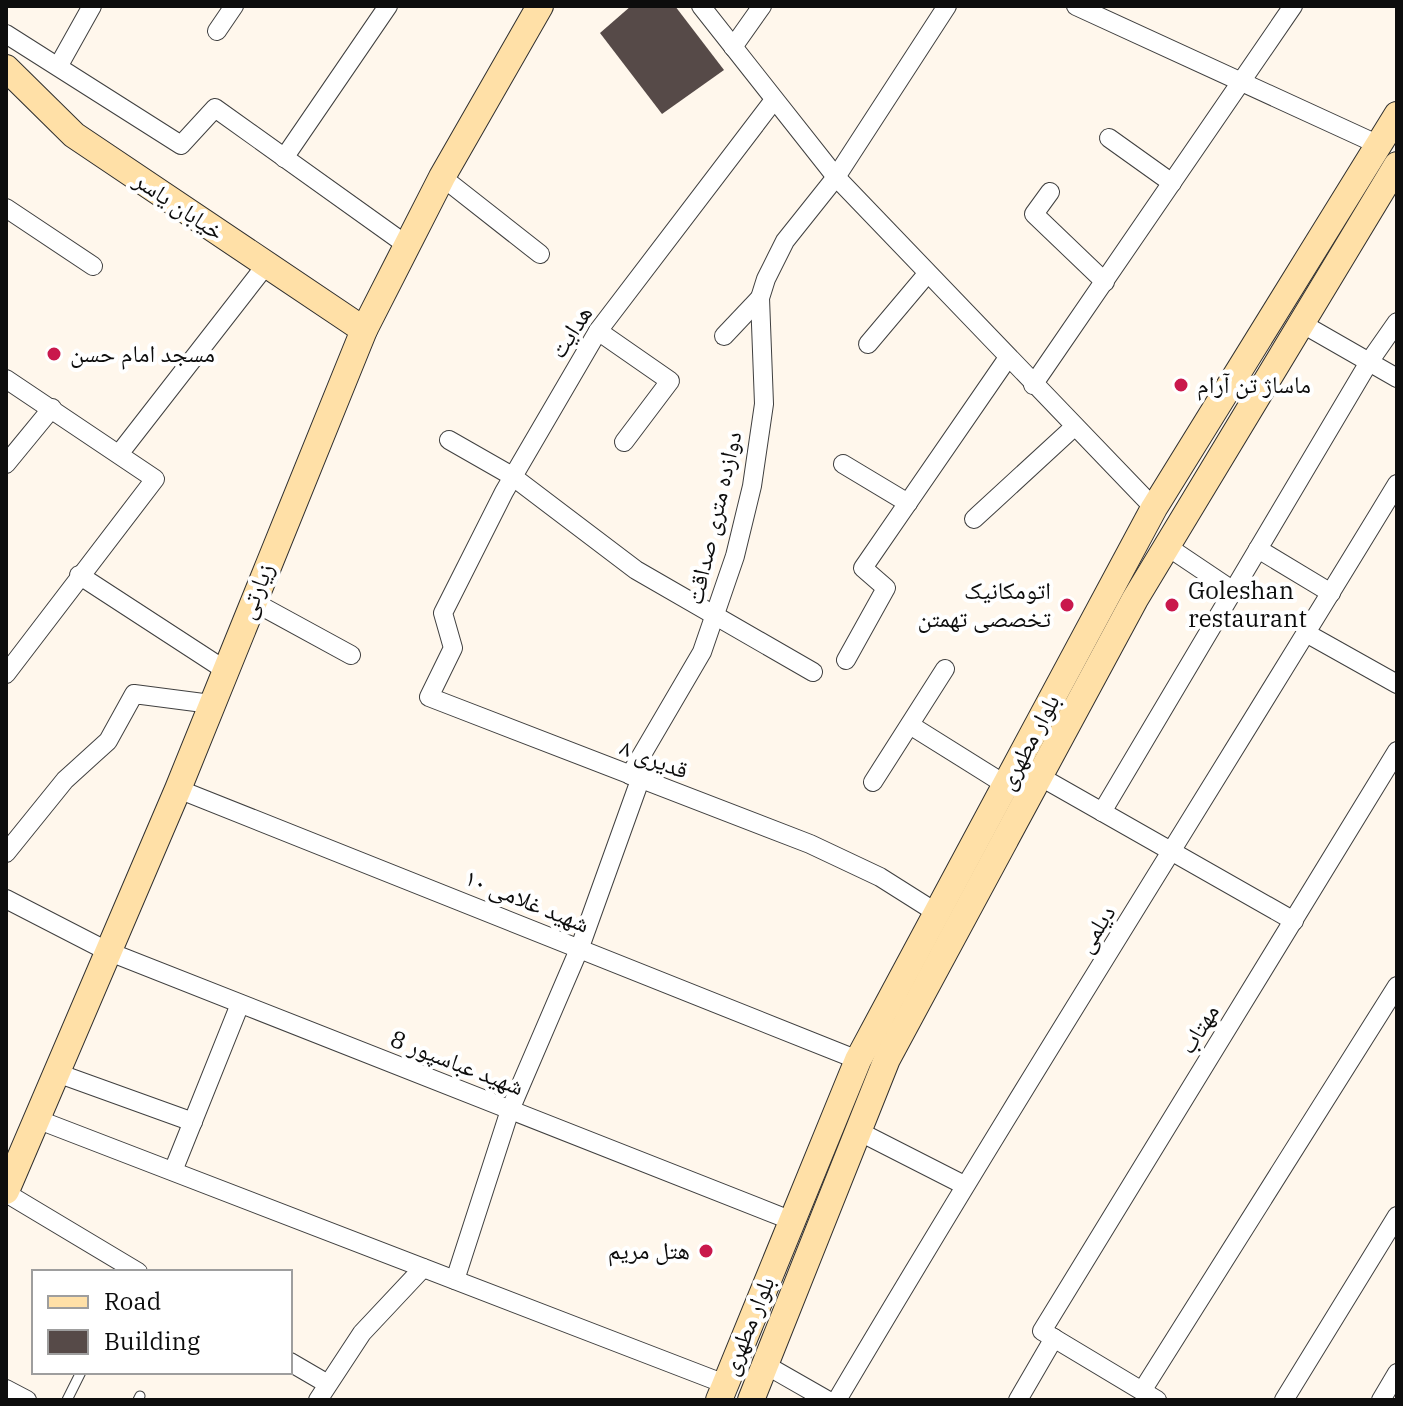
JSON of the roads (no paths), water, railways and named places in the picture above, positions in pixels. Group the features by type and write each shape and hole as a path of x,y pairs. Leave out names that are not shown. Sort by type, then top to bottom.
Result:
{"main road":[{"name":"زیارتی","path":"6,1192 178,789 364,330 442,177 540,6"},
{"name":"خیابان یاسر","path":"6,68 74,135 364,330"},
{"name":"بلوار مطهری","path":"722,1392 858,1060 1006,785 1106,625 1168,547 1301,323 1388,155 1397,115"},
{"name":"بلوار مطهری","path":"751,1400 887,1059 1039,776 1154,508 1388,155"}],"street":[{"path":"59,65 92,6"},
{"path":"217,31 234,6"},
{"path":"284,158 388,6"},
{"path":"701,6 836,177 1007,359 1154,508"},
{"path":"733,47 762,6"},
{"name":"دوازده متری صداقت","path":"455,1280 510,1110 580,947 635,778 702,652 715,618 752,486 764,404 760,298 785,241 836,177 947,6"},
{"path":"1076,6 1388,155"},
{"path":"1033,385 1293,6"},
{"path":"6,34 181,145 215,108 408,246"},
{"name":"هدایت","path":"443,613 512,476 598,331 774,100"},
{"path":"1109,138 1172,183"},
{"path":"442,177 540,254"},
{"path":"1050,192 1034,214 1105,282"},
{"path":"6,208 93,266"},
{"path":"119,454 266,265"},
{"path":"868,344 927,274"},
{"path":"724,336 760,298"},
{"path":"1102,812 1369,362 1397,322"},
{"path":"1301,323 1397,378"},
{"path":"598,331 670,381 624,442"},
{"path":"846,660 886,588 863,568 1007,359"},
{"path":"6,379 155,479 6,674"},
{"path":"6,464 52,408"},
{"path":"974,519 1074,427"},
{"path":"449,440 512,476 636,570 813,672"},
{"path":"843,464 908,503"},
{"name":"دیلمی","path":"837,1400 964,1185 1174,851 1397,484"},
{"path":"1168,547 1235,592"},
{"path":"1258,549 1331,593"},
{"path":"79,575 225,670"},
{"path":"252,601 351,655"},
{"name":"قدیری ۸","path":"443,613 453,648 429,697 810,844 880,877 937,913"},
{"path":"1306,633 1397,684"},
{"path":"873,782 945,669"},
{"path":"6,853 65,780 108,741 134,694 211,704"},
{"path":"910,725 1006,785"},
{"name":"مهتاب","path":"1018,1400 1048,1334 1294,921 1389,782 1397,751"},
{"path":"1039,776 1294,921"},
{"name":"شهید غلامی ۱۰","path":"178,789 858,1060"},
{"name":"شهید عباسپور 8","path":"6,899 107,951 790,1220"},
{"path":"1048,1334 1149,1395 1397,986"},
{"path":"173,1171 240,1004"},
{"path":"57,1073 193,1122"},
{"path":"39,1120 455,1280 722,1392"},
{"path":"858,1131 964,1185"},
{"path":"6,1192 135,1270"},
{"path":"1284,1400 1397,1216"},
{"path":"292,1364 322,1392 362,1333 423,1268"},
{"path":"764,1364 827,1400"},
{"path":"1381,1400 1397,1373"},
{"path":"6,1389 27,1400"}],"lane":[{"path":"67,1400 80,1374"}],"place":[{"name":"مسجد امام حسن","path":"54,354"},
{"name":"ماساژ تن آرام","path":"1181,385"},
{"name":"اتومکانیک تخصصی تهمتن","path":"1067,605"},
{"name":"Goleshan restaurant","path":"1172,605"},
{"name":"هتل مریم","path":"706,1251"}]}
